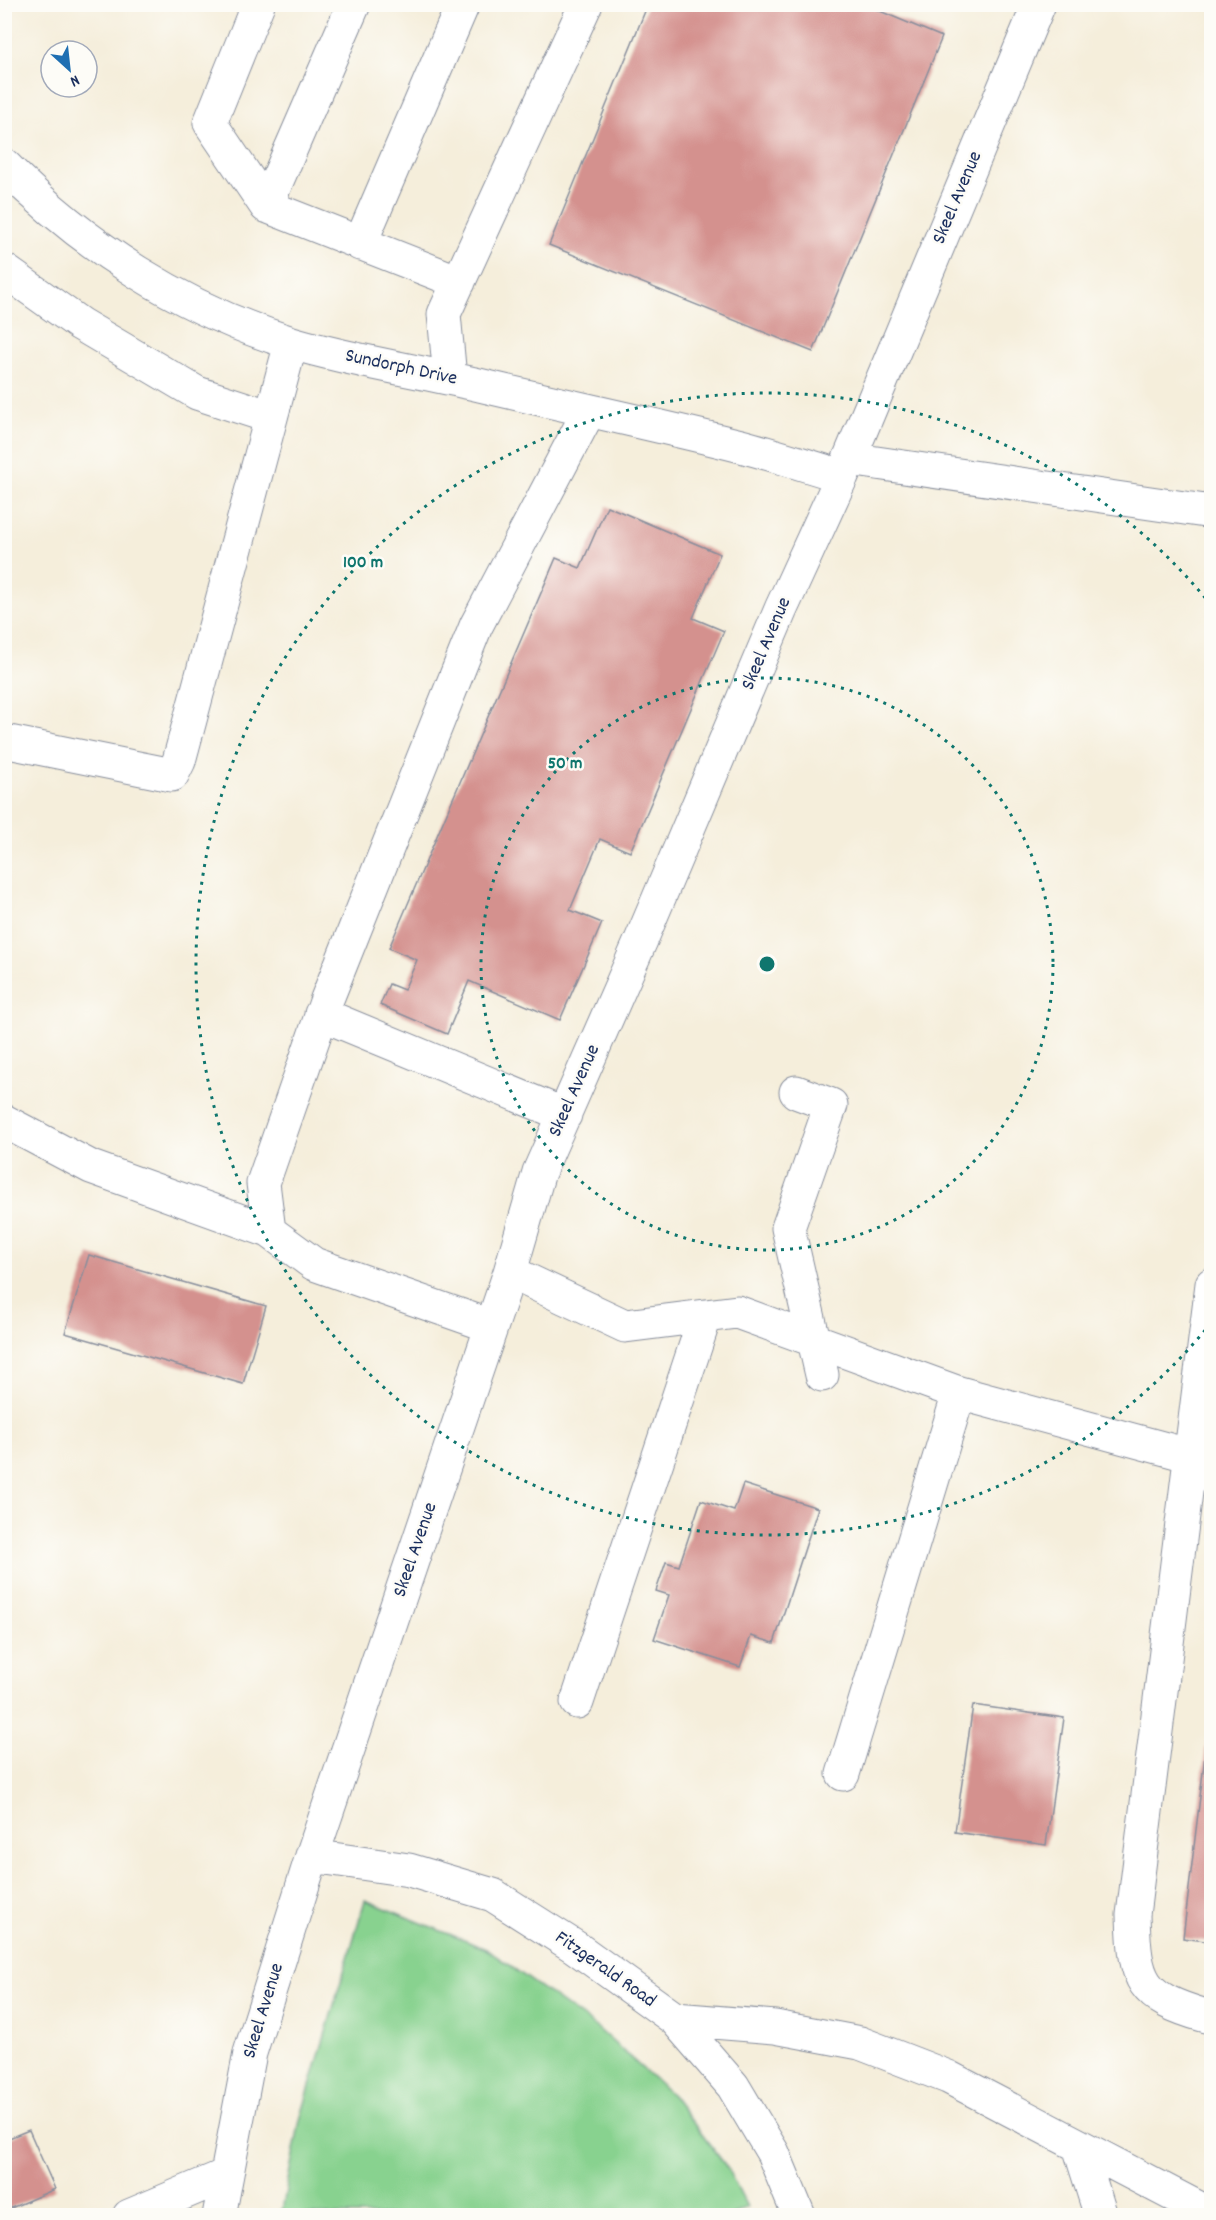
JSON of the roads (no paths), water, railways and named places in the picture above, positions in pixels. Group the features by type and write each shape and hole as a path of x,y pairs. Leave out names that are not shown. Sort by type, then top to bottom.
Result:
{"street":[{"path":"258,4 210,123 266,206 459,282"},
{"path":"266,206 354,4"},
{"path":"360,244 463,4"},
{"path":"450,378 444,314 586,4"},
{"name":"Skeel Avenue","path":"219,2216 250,2052 312,1856 510,1272 539,1172 845,467 1039,4"},
{"name":"Sundorph Drive","path":"6,170 86,237 136,271 183,298 232,321 291,343 337,356 450,378 743,447 845,467 1212,512"},
{"path":"4,270 80,324 196,393 271,417"},
{"path":"4,741 172,776 179,761 291,343"},
{"path":"268,1231 263,1184 321,1014 476,626 589,411"},
{"path":"321,1014 565,1114"},
{"path":"796,1092 831,1105 788,1228 822,1375"},
{"path":"4,1121 91,1167 268,1231 314,1264 491,1326"},
{"path":"510,1272 626,1326 737,1312 959,1393 1201,1459"},
{"path":"1206,2016 1178,2008 1161,2000 1143,1982 1134,1954 1132,1915 1201,1459 1212,1284"},
{"path":"578,1702 705,1317"},
{"path":"843,1774 959,1393"},
{"name":"Fitzgerald Road","path":"312,1856 410,1870 493,1895 575,1947 675,2019 733,2086 773,2153 798,2216"},
{"path":"675,2019 775,2027 860,2043 948,2077 1212,2215"},
{"path":"1079,2146 1101,2216"},
{"path":"129,2216 226,2175"}]}
